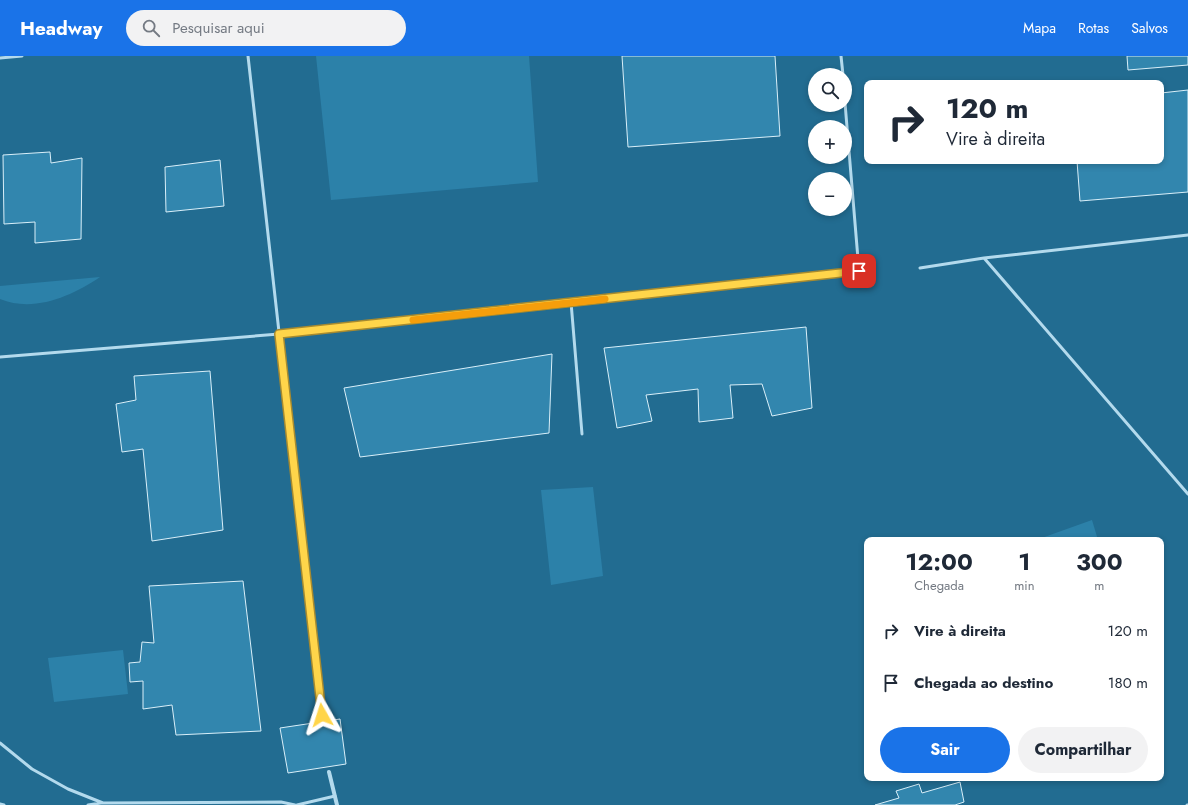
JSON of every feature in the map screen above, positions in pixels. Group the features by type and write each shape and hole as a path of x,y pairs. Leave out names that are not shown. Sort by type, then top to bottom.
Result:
{"street":[{"path":"329,770 336,805"}],"lane":[{"path":"0,58 22,56"},
{"path":"248,56 322,715"},
{"path":"841,56 842,68"},
{"path":"0,357 279,334 859,271 846,112"},
{"path":"920,268 984,258 1188,235"},
{"path":"984,258 1188,494"},
{"path":"571,302 582,434"},
{"path":"0,743 32,769 68,789 103,803"},
{"path":"88,805 103,803 281,802 296,805 335,796"},
{"path":"0,804 4,805"}],"shaded area":[{"path":"316,56 529,56 538,182 331,200"},
{"path":"100,277 65,296 39,303 13,303 0,299 0,286"},
{"path":"593,487 603,576 551,585 541,490"},
{"path":"1092,520 1097,537 1044,537"},
{"path":"123,650 128,694 54,702 48,658"}],"building":[{"path":"622,56 775,56 780,136 628,147"},
{"path":"1127,56 1188,56 1188,65 1128,70"},
{"path":"1188,90 1188,192 1080,201 1077,164 1164,164 1164,93"},
{"path":"50,152 51,163 82,158 81,239 35,243 35,222 4,224 3,155"},
{"path":"220,160 224,206 166,212 165,167"},
{"path":"806,327 812,408 772,416 762,384 730,385 733,418 699,422 698,389 646,395 652,421 617,428 604,348"},
{"path":"552,354 549,433 360,457 344,388"},
{"path":"210,371 223,530 152,541 143,449 122,452 116,404 136,400 134,376"},
{"path":"243,581 261,731 176,735 172,705 143,709 143,681 130,682 129,663 140,662 142,642 154,643 149,586"},
{"path":"340,719 346,764 288,773 280,728"},
{"path":"960,782 964,802 955,805 875,805 899,798 896,791 919,784 922,793"}],"slow traffic":[{"path":"413,320 605,299"}],"route":[{"path":"322,715 279,334 859,271"}]}
